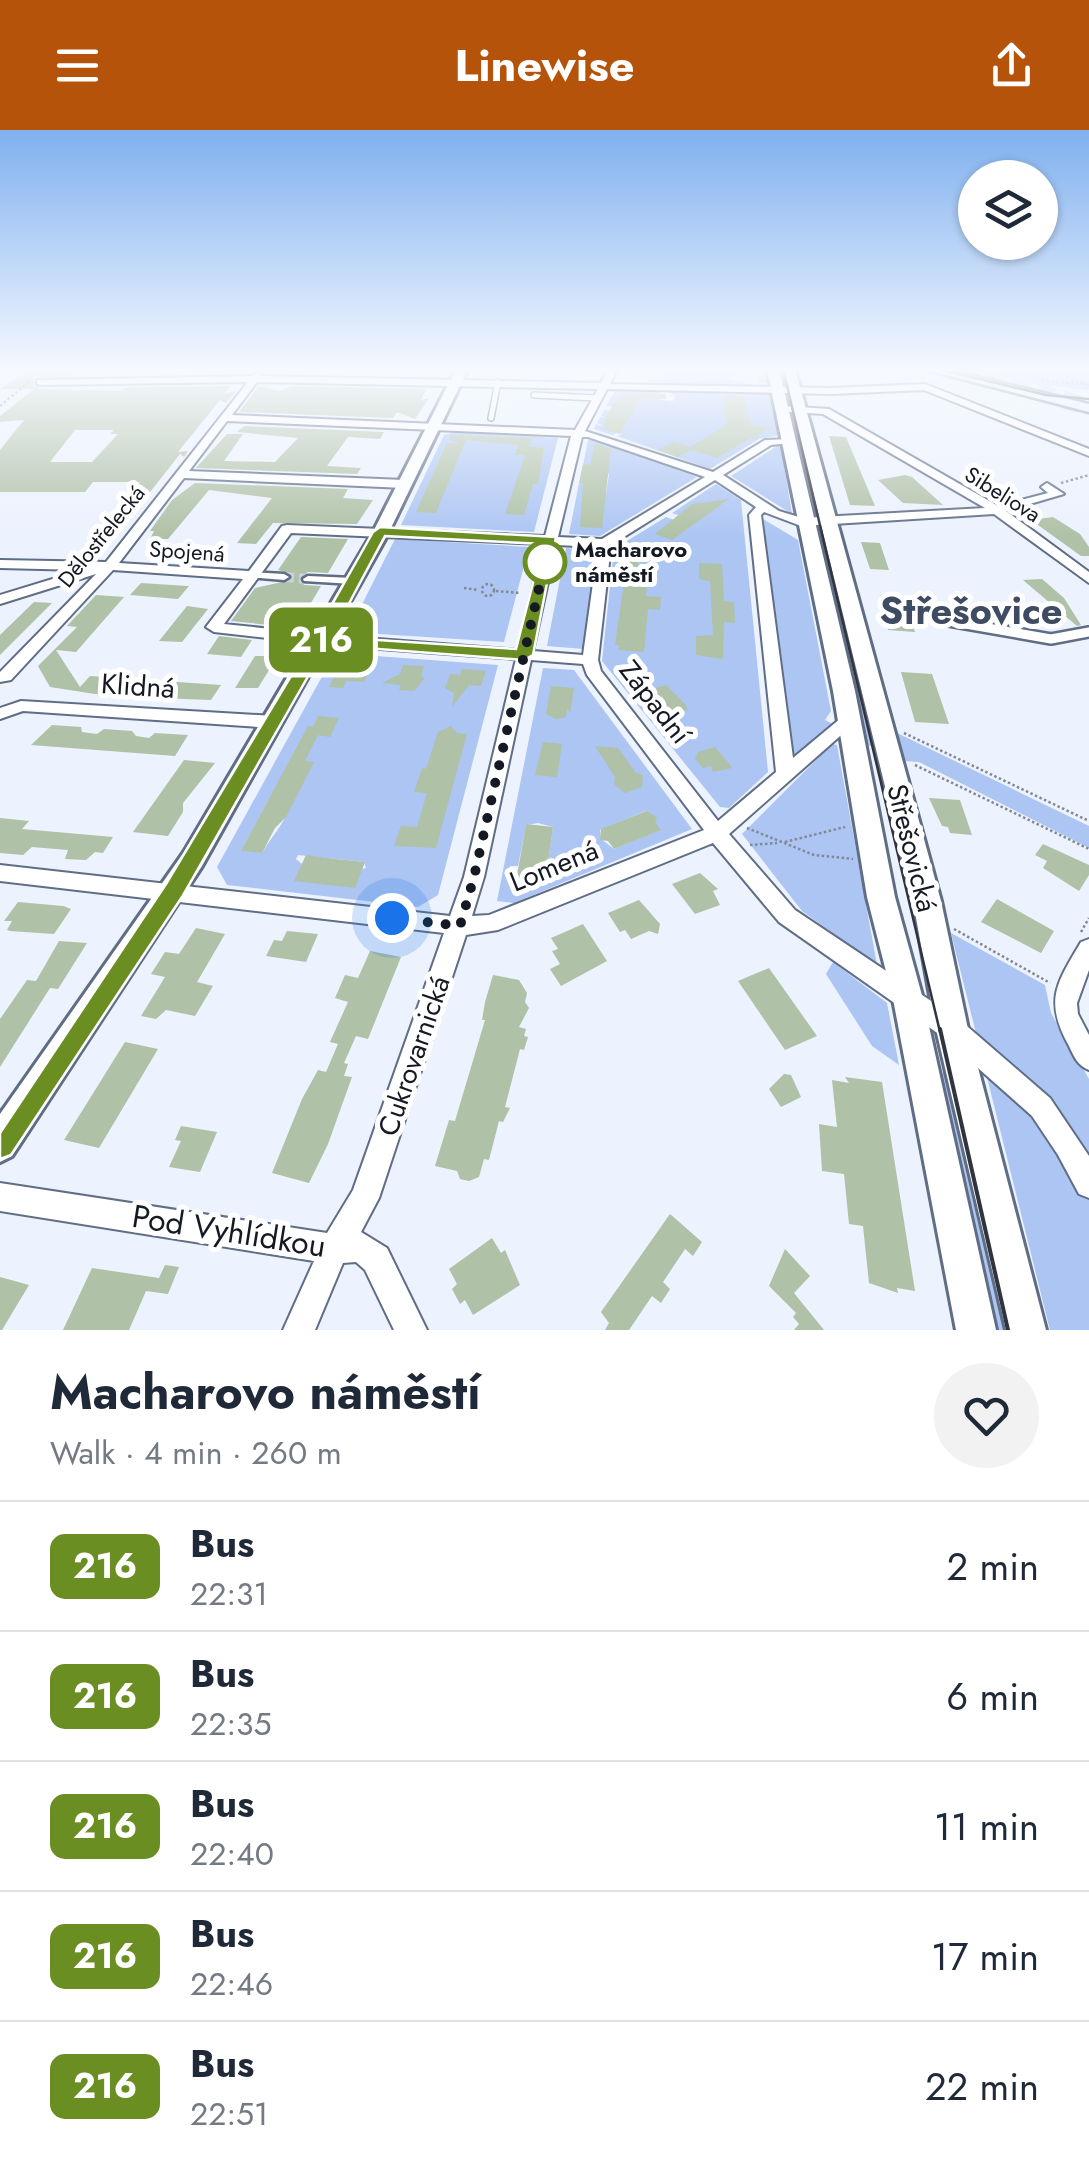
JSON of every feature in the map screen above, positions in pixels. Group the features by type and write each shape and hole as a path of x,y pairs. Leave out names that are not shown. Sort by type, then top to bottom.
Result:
{"street":[{"name":"Dělostřelecká","path":"2,677 109,566 218,425"},
{"path":"371,425 601,437 715,476 784,518 817,522 996,510 1058,494 1047,487"},
{"path":"0,1144 174,890 321,640 435,425"},
{"name":"Cukrovarnická","path":"299,1330 334,1248 365,1198 460,926 581,425"},
{"name":"Střešovická","path":"785,425 817,522 927,902 952,1029 1026,1330"},
{"name":"Střešovická","path":"802,425 847,722 974,1328"},
{"name":"Sibeliova","path":"849,425 996,510 1089,579"},
{"path":"1021,425 1089,452"},
{"path":"251,575 286,529 605,543 769,442 787,440"},
{"path":"180,474 404,484"},
{"path":"764,506 755,513 786,775"},
{"path":"590,660 605,543"},
{"name":"Spojená","path":"0,564 251,575"},
{"path":"0,600 109,566"},
{"path":"251,575 284,577"},
{"name":"Západní","path":"251,575 215,629 590,660 593,672 726,833 788,916 952,1029 1041,1107 1068,1144 1089,1184"},
{"path":"308,578 353,581"},
{"path":"2,677 20,706"},
{"name":"Klidná","path":"0,714 20,706 274,722"},
{"name":"Lomená","path":"0,873 174,890 460,926 490,924 726,833 847,722"},
{"path":"1089,948 1066,989 1062,1005 1089,1058"},
{"name":"Pod Vyhlídkou","path":"0,1196 334,1248 360,1248 376,1259 411,1330"}],"lane":[{"path":"943,620 1051,639 1089,632"}],"path":[{"path":"480,590 490,586 496,591"},
{"path":"464,588 488,594 520,592"},
{"path":"889,726 1089,822"},
{"path":"908,764 918,765 1089,849"},
{"path":"726,833 782,843 856,824"},
{"path":"726,833 782,843 814,855 864,860"},
{"path":"940,920 1050,983"}],"shaded area":[{"path":"596,425 777,425 779,435 759,439 710,469 617,436 622,434 619,432 612,435 594,429"},
{"path":"456,432 558,438 534,532 401,525 444,435"},
{"path":"588,440 697,477 600,536 569,534 579,483 588,483 590,493 606,494 609,474 593,474 580,480"},
{"path":"781,447 792,514 731,476"},
{"path":"716,484 741,500 768,772 729,808 720,807 602,661 614,549 666,517 674,520 680,516 672,513"},
{"path":"760,517 798,540 831,711 825,720 833,724 796,754 791,753"},
{"path":"395,539 529,547 504,642 348,632"},
{"path":"815,541 826,541 880,747 856,744"},
{"path":"566,548 599,551 583,649 547,646"},
{"path":"335,653 498,665 438,895 418,907 227,885 217,867","holes":["268,801 289,803 283,822 262,853 242,850","298,855 364,862 366,868 295,881 302,864 296,859"]},
{"path":"543,668 574,670 692,829 514,903 497,901","holes":["645,811 660,830 614,849 601,839 600,830","526,825 553,827 547,869 535,869 527,876 509,875 510,866 518,866"]},
{"path":"895,732 1089,826 1089,848 919,762 903,761"},
{"path":"832,744 837,745 877,965 802,911 742,834"},
{"path":"951,933 1045,985 1051,1013 1089,1079 1089,1330 1050,1330"},
{"path":"833,962 887,1003 899,1065 872,1046 826,974"},
{"path":"931,1072 954,1074 1012,1330 985,1330"}],"building":[{"path":"20,425 200,425 178,452 188,451 184,457 180,454 109,544 88,544 140,482 93,482 85,492 0,492 0,450","holes":["75,430 114,430 110,434 118,434 92,462 50,462"]},
{"path":"604,425 625,425 620,434 603,429"},
{"path":"244,426 384,432 380,439 348,437 327,466 361,468 357,474 196,468 227,434 243,434 224,461 275,462 298,438 237,432"},
{"path":"771,427 758,434 758,440 751,438 717,458 691,450 678,457 657,450 674,442 690,447 721,428"},
{"path":"451,435 532,438 530,447 544,448 538,484 533,484 524,515 505,514 525,455 515,455 518,445 466,440 436,513 416,512 447,443 459,444 449,439"},
{"path":"829,436 846,437 875,506 850,505"},
{"path":"595,443 611,449 602,528 580,527 583,483 579,483 583,464 590,465"},
{"path":"905,475 943,505 903,503 878,480"},
{"path":"195,483 348,489 343,498 373,500 357,524 273,523 256,544 237,543 272,498 209,490 168,539 150,539 154,531 150,531 172,500"},
{"path":"729,499 672,540 655,534 692,504"},
{"path":"1053,517 1080,534 1089,547 1089,556 1081,556 1031,520"},
{"path":"301,537 348,539 328,573 308,572 299,578 304,585 321,586 305,613 298,612 289,627 231,621 255,588 291,580 291,574 278,570"},
{"path":"861,542 880,543 889,570 870,569"},
{"path":"629,546 641,569 649,566 646,596 661,597 660,610 648,609 644,652 618,650 619,645 615,645"},
{"path":"699,563 722,564 724,601 734,602 735,623 724,622 723,659 696,655 696,636 713,635 710,581 699,579"},
{"path":"1042,579 1064,598 1081,625 1077,626 1023,580"},
{"path":"141,583 189,586 178,599 130,595"},
{"path":"96,595 124,597 76,652 56,650 80,687 90,676 221,685 211,700 108,696 50,687 38,666 77,627 67,626"},
{"path":"34,602 52,603 0,655 0,635"},
{"path":"187,606 208,609 182,642 159,641"},
{"path":"881,606 907,608 915,632 888,630"},
{"path":"219,636 252,640 241,657 207,654"},
{"path":"255,656 269,656 274,662 258,688 235,688"},
{"path":"349,661 373,663 364,682 346,681 343,688 329,687 337,670 344,671"},
{"path":"403,665 424,666 424,679 414,691 382,683 400,674"},
{"path":"462,669 486,671 481,686 469,685 452,707 454,693 445,688 450,674 460,675"},
{"path":"901,672 932,674 949,724 915,722"},
{"path":"666,685 688,710 659,715 640,692"},
{"path":"551,686 574,688 566,717 556,719 546,714"},
{"path":"318,716 339,718 330,737 318,735 305,761 314,762 286,817 275,828 262,853 241,851 308,726 313,727"},
{"path":"52,725 81,727 82,732 97,734 104,729 132,731 136,736 149,738 155,733 188,735 175,756 31,745"},
{"path":"451,726 457,733 467,734 436,848 394,846 401,826 417,827 427,793 414,792 422,768 426,769 438,732"},
{"path":"543,742 562,744 557,777 535,775"},
{"path":"595,746 618,748 636,773 643,775 642,787 625,793 614,784 615,777"},
{"path":"715,747 732,768 713,772 711,766 703,768 695,759 698,752"},
{"path":"184,760 215,763 183,803 183,812 168,836 133,832"},
{"path":"929,798 960,800 972,835 950,833 948,827 942,826"},
{"path":"646,811 657,817 655,822 661,830 614,849 608,841 600,840 601,829"},
{"path":"0,818 29,821 22,829 113,837 103,853 95,852 86,860 65,859 68,850 32,847 23,855 0,853"},
{"path":"526,824 553,827 547,870 536,869 516,881"},
{"path":"1043,844 1089,865 1089,875 1079,891 1043,868 1047,861 1035,855"},
{"path":"306,855 365,862 355,888 294,881"},
{"path":"700,873 718,889 713,891 720,905 695,914 672,884"},
{"path":"997,899 1054,931 1041,953 981,922"},
{"path":"639,900 660,924 658,934 649,931 631,939 625,930 620,932 608,913"},
{"path":"18,902 71,909 54,934 7,930 12,921 4,921"},
{"path":"583,924 607,961 561,986 550,969 560,964 552,951 558,949 551,938"},
{"path":"196,928 225,934 197,982 213,986 195,1016 166,1010 156,1019 141,1016 165,977 151,974 165,952 179,954"},
{"path":"287,931 318,934 306,962 266,956 274,940 282,941"},
{"path":"59,941 87,943 58,989 50,988 0,1067 0,1019 27,980 36,981"},
{"path":"370,951 401,957 368,1039 356,1036 344,1063 348,1064 344,1076 352,1077 328,1144 309,1183 272,1173 302,1099 318,1070 326,1072 338,1044 330,1042 348,1002 335,998 345,975 358,978"},
{"path":"769,968 817,1036 785,1050 738,981"},
{"path":"493,975 519,980 527,993 525,1002 529,1008 519,1027 526,1029 524,1036 528,1037 524,1050 520,1049 505,1107 510,1108 503,1122 499,1121 489,1160 484,1159 479,1177 469,1181 460,1179 457,1171 435,1166 449,1120 455,1121 485,1020 485,1002"},
{"path":"125,1042 158,1049 99,1148 64,1140"},
{"path":"784,1074 791,1075 801,1097 781,1107 769,1089"},
{"path":"845,1077 882,1082 915,1291 897,1288 898,1293 869,1283 863,1226 849,1224 844,1174 822,1171 819,1124 837,1127 832,1080 849,1083"},
{"path":"181,1126 217,1132 200,1172 169,1167 181,1141 175,1140"},
{"path":"670,1214 702,1242 693,1256 685,1249 663,1282 670,1289 661,1303 652,1296 629,1330 605,1330 609,1323 601,1312"},
{"path":"492,1238 501,1253 505,1250 520,1285 473,1315 465,1300 460,1304 452,1289 457,1284 449,1269"},
{"path":"785,1249 810,1276 794,1293 824,1330 794,1330 799,1324 793,1317 796,1313 769,1286"},
{"path":"165,1265 179,1267 168,1294 146,1291 129,1330 63,1330 92,1268 159,1278"},
{"path":"0,1277 29,1285 2,1330 0,1330"}],"tunnel":[{"path":"284,577 308,579"}],"tram line":[{"path":"796,425 940,1032"},
{"path":"940,1029 1008,1330"}],"bus line":[{"name":"216","path":"0,1144 174,890 321,640 524,655 551,540 380,532 330,624"}],"place":[{"name":"Macharovo náměstí","path":"545,562"}],"district":[{"name":"Střešovice","path":"971,610"}],"route":[{"path":"392,918 460,926 545,562"}]}
